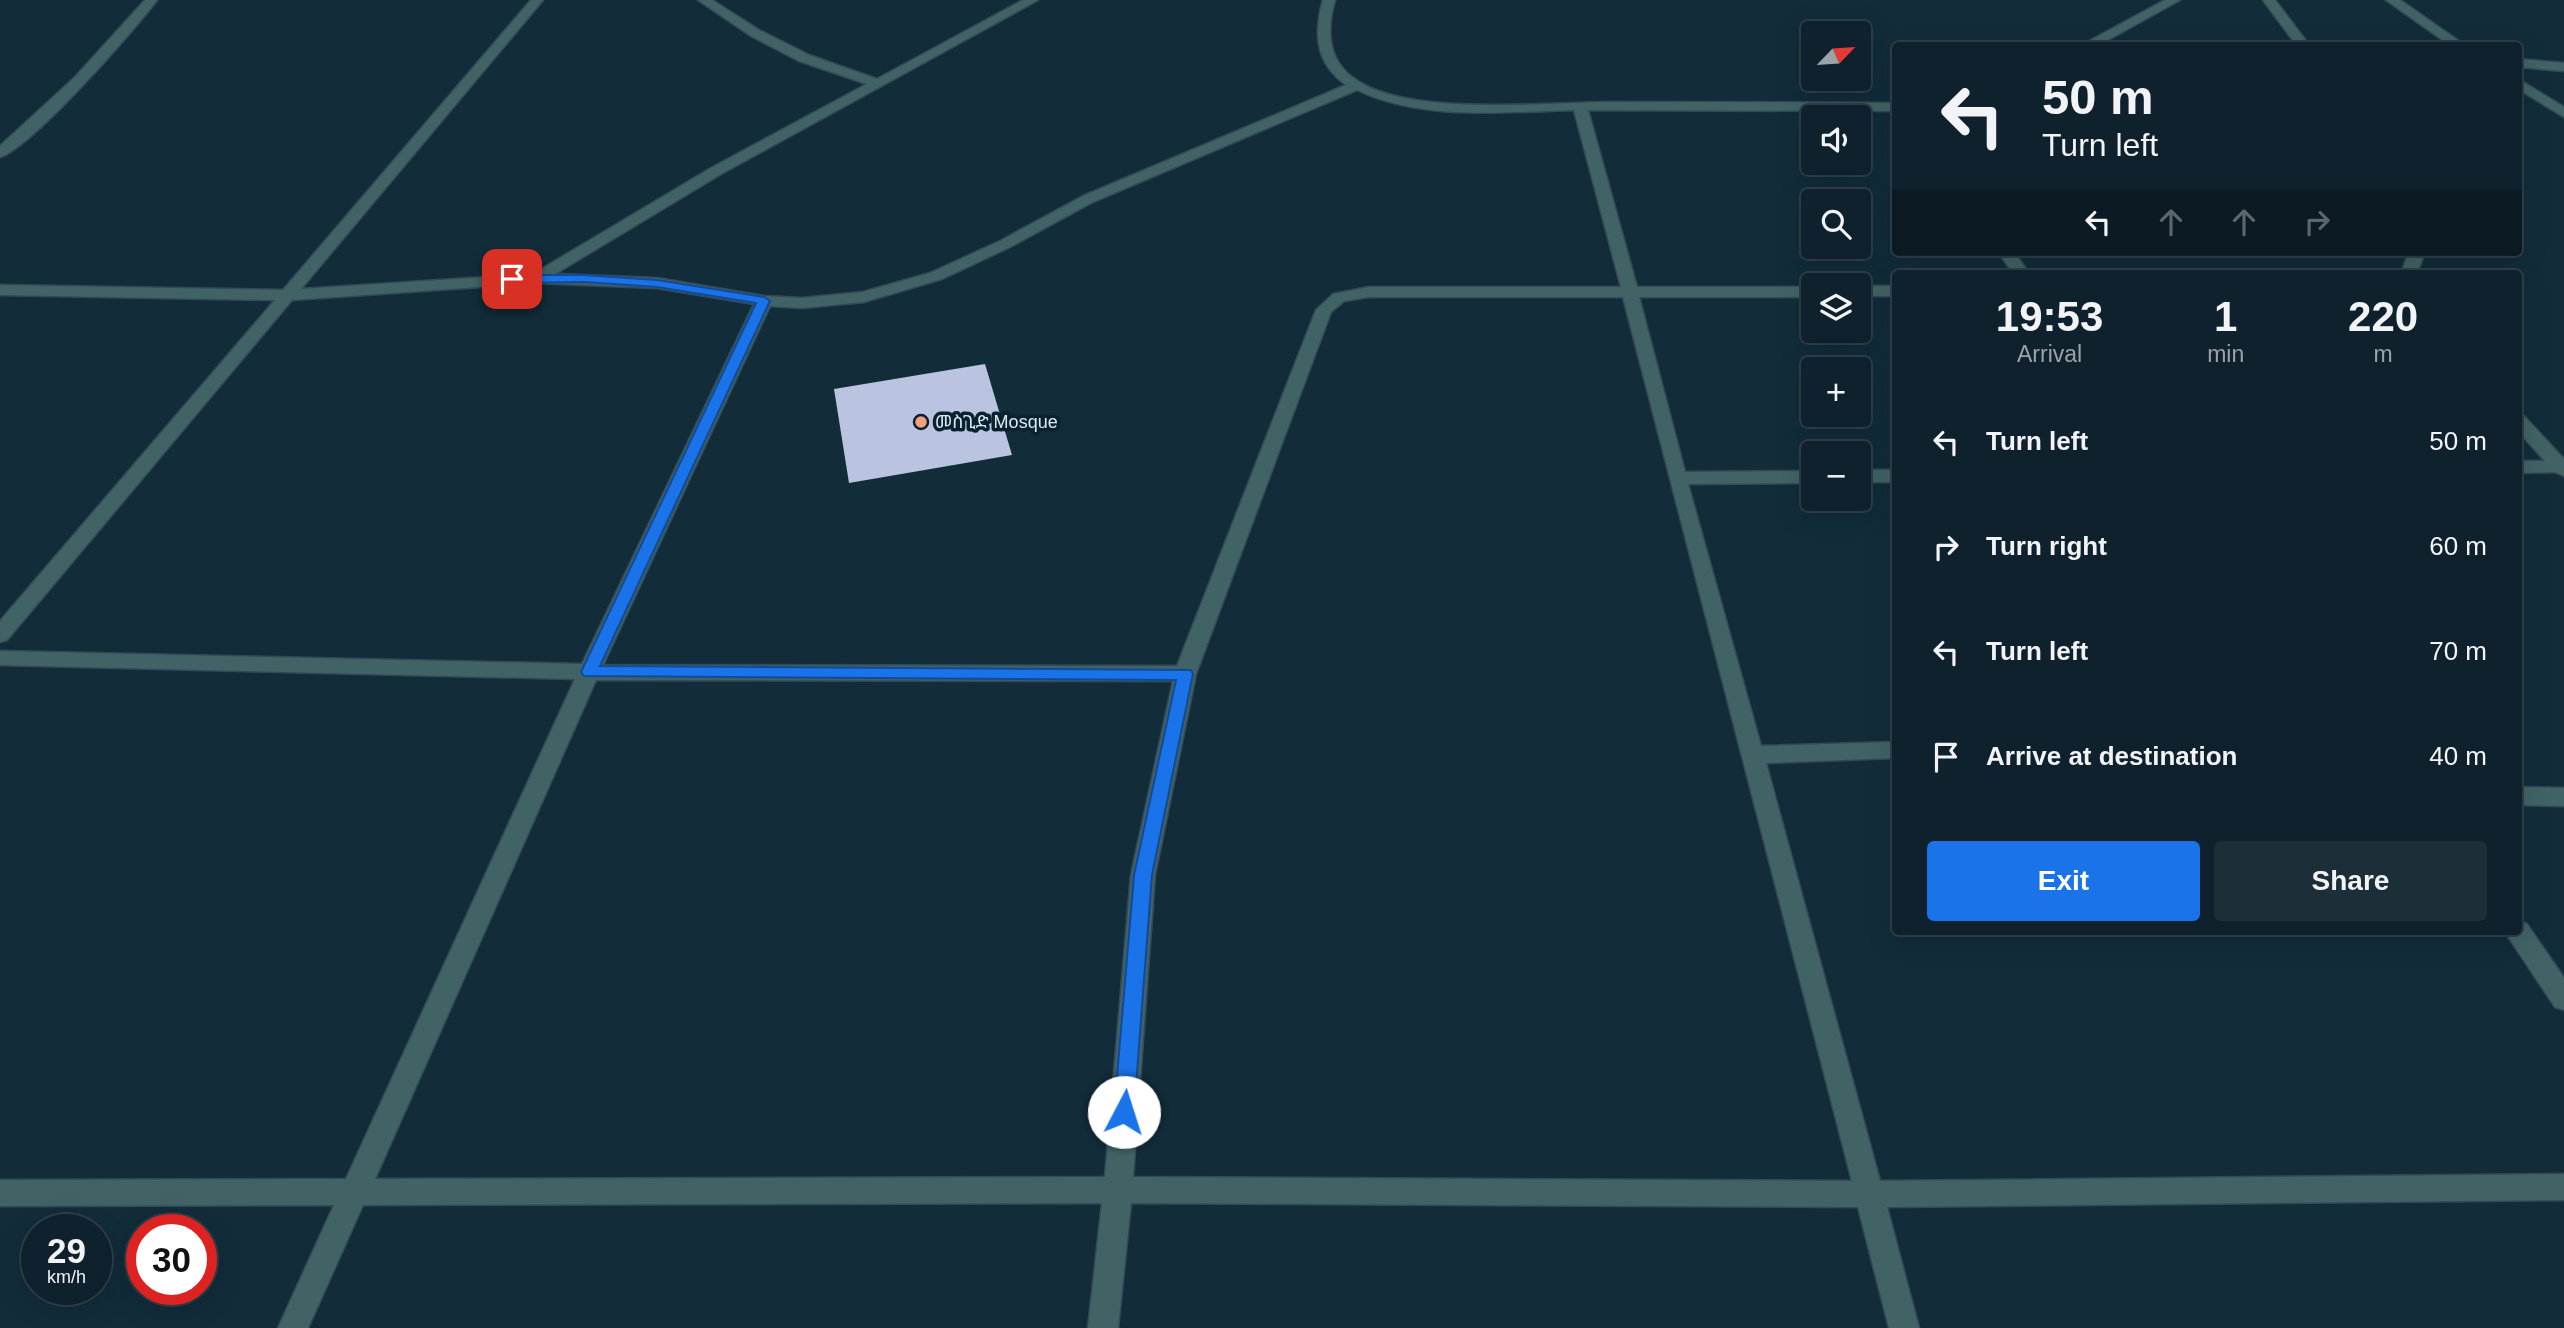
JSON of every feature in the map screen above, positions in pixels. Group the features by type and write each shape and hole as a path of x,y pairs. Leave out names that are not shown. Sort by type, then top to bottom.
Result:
{"street":[{"path":"0,153 29,129 116,44 151,0"},
{"path":"0,635 537,0"},
{"path":"704,0 755,33 804,58 876,83"},
{"path":"537,278 716,171 1032,0"},
{"path":"1329,0 1324,40 1330,63 1355,86 1406,103 1493,108 1892,107"},
{"path":"2094,42 2174,0"},
{"path":"2269,0 2301,42"},
{"path":"2392,0 2453,42"},
{"path":"2522,63 2564,67"},
{"path":"0,290 289,295 537,278 657,283 764,301 802,303 864,297 936,276 1005,244 1088,199 1355,86"},
{"path":"2522,86 2564,113"},
{"path":"1580,106 1607,194 1677,478 1905,1328"},
{"path":"1871,291 1892,291"},
{"path":"1103,1328 1118,1190 1143,875 1185,674 1324,310 1339,297 1369,292 1801,292"},
{"path":"293,1328 589,672 764,301"},
{"path":"2522,425 2562,468"},
{"path":"2522,467 2562,468"},
{"path":"1871,477 1892,476"},
{"path":"1677,478 1801,477"},
{"path":"0,658 589,672 1185,674"},
{"path":"1753,755 1892,750"},
{"path":"2522,796 2564,797"},
{"path":"2521,935 2564,999"},
{"path":"0,1194 1118,1190 1870,1194 2564,1187"}],"building":[{"name":"መስጊድ Mosque","path":"985,364 1012,455 849,483 834,389"}],"place":[{"name":"መስጊድ Mosque","path":"921,422"}],"route":[{"path":"512,279 584,278 657,283 764,301 589,672 1185,674 1143,875 1124,1112"}]}
